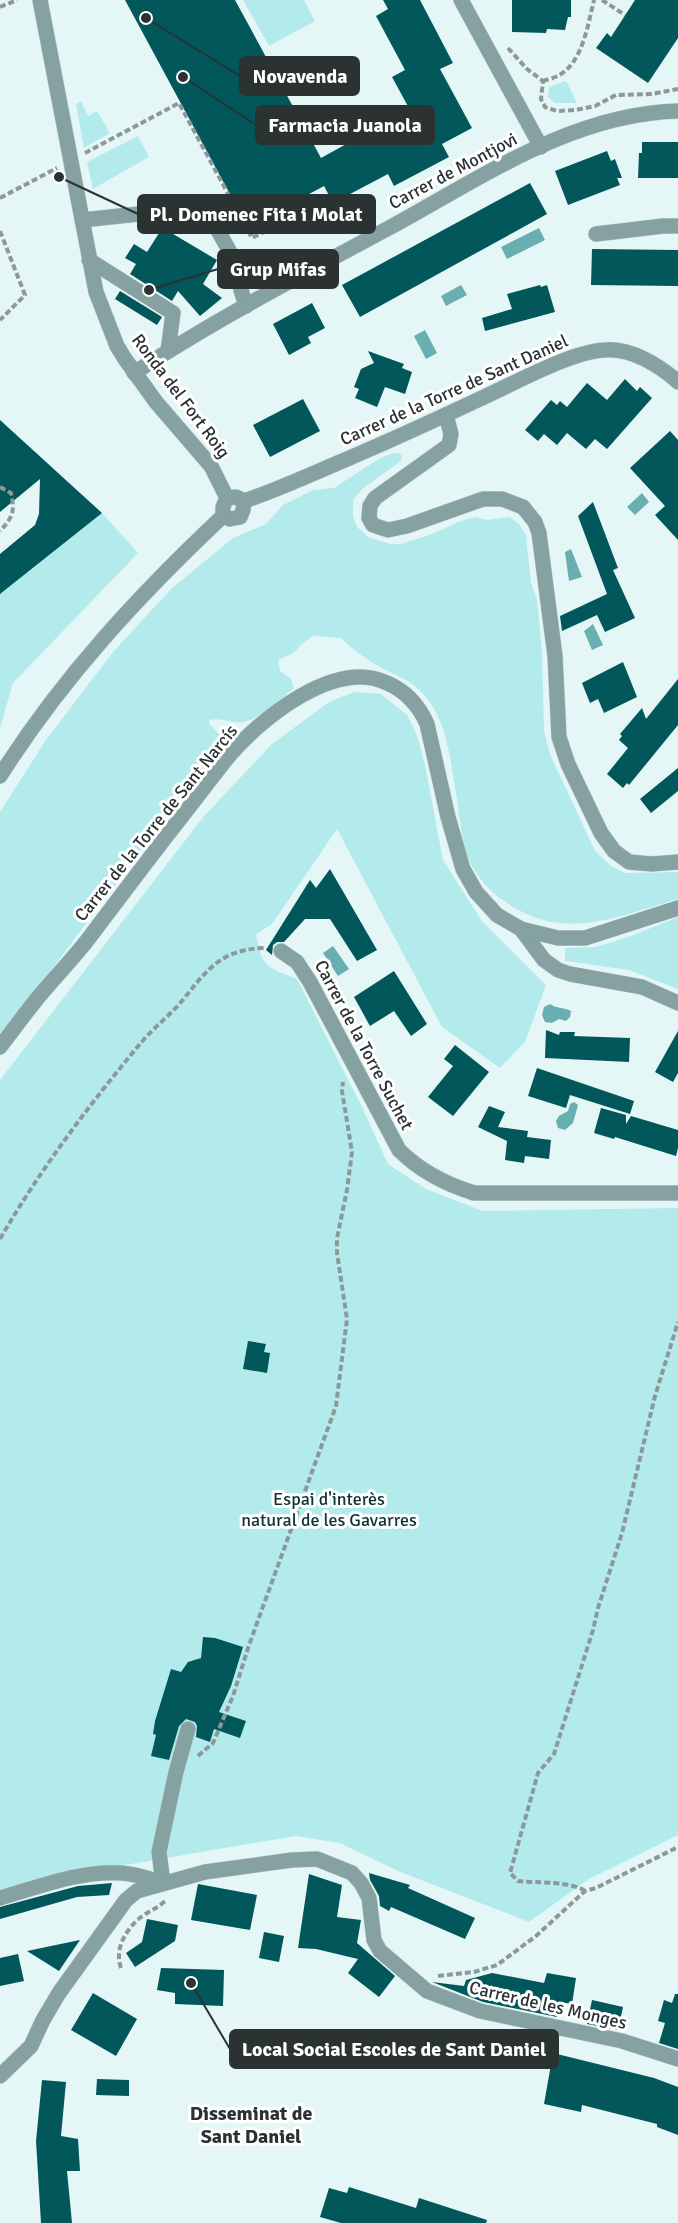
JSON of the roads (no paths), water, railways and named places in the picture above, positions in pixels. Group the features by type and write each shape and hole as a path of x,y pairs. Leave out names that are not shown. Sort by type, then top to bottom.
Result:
{"street":[{"name":"Ronda del Fort Roig","path":"40,0 89,260 96,292 109,327 117,346 134,373 156,402 201,452 211,466 227,498"},
{"path":"461,0 541,147"},
{"name":"Carrer de Montjovi","path":"134,373 246,306 541,147 571,133 632,116 678,111"},
{"path":"82,220 205,207 236,263 246,306"},
{"path":"596,234 678,226"},
{"path":"89,260 173,313 168,351"},
{"name":"Carrer de la Torre de Sant Daniel","path":"244,501 590,352 621,351 637,356 656,365 678,382"},
{"path":"446,415 451,434 449,445 385,489 370,506 369,518 373,525 379,528 395,529 483,499 493,498 514,502 530,514 539,533 543,555 555,657 559,737 568,764 601,833 614,851 629,862 638,864 678,862"},
{"path":"0,776 25,736 87,656 117,622 223,516 223,507 227,498 236,497 244,501 240,517 231,519 223,516"},
{"name":"Carrer de la Torre de Sant Narcís","path":"0,1047 87,940 229,757 263,723 290,704 319,687 350,676 374,678 395,686 415,703 422,714 427,724 450,825 463,869 476,892 497,915 521,929 558,938 585,938 678,908"},
{"path":"521,929 544,960 558,970 642,987 678,1003"},
{"name":"Carrer de la Torre Suchet","path":"281,951 297,962 310,982 399,1150 411,1162 430,1175 456,1188 474,1193 678,1193"},
{"path":"0,1898 74,1877 105,1873 130,1874 167,1882 159,1852 188,1729"},
{"name":"Carrer de les Monges","path":"0,2076 31,2046 59,1993 126,1900 137,1891 205,1872 292,1860 317,1859 334,1864 351,1873 361,1883 369,1898 374,1940 381,1951 427,1991 480,2011 622,2041 678,2059"}],"place":[{"name":"Novavenda","path":"146,18"},
{"name":"Farmacia Juanola","path":"183,77"},
{"name":"Pl. Domenec Fita i Molat","path":"59,177"},
{"name":"Grup Mifas","path":"149,290"},
{"name":"Local Social Escoles de Sant Daniel","path":"191,1983"}],"district":[{"name":"Disseminat de Sant Daniel","path":"251,2124"}],"park label":[{"name":"Espai d'interès natural de les Gavarres","path":"329,1509"}]}
